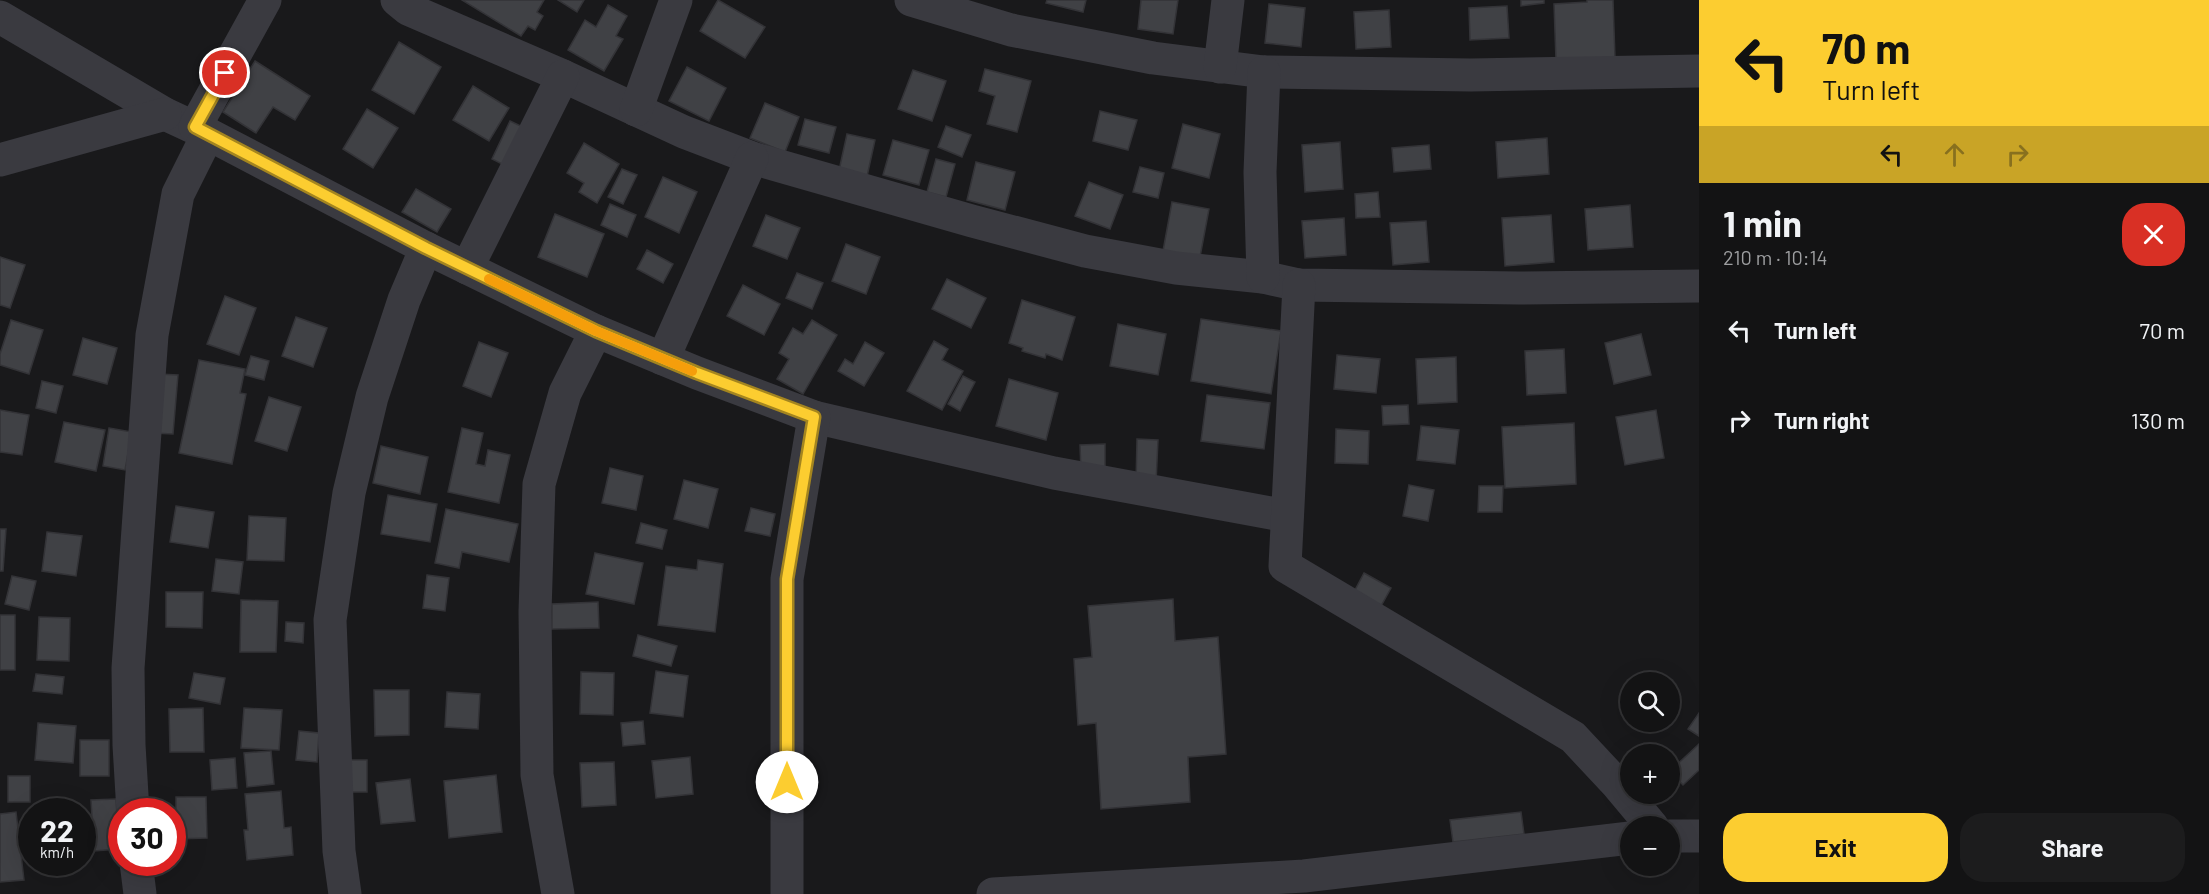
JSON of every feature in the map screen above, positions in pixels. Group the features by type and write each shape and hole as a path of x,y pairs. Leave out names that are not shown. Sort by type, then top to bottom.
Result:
{"street":[{"path":"132,798 128,668 152,335 178,194 201,130 265,0"},
{"path":"397,0 408,9 563,76 684,132 752,158 1085,251 1176,268 1263,277 1299,285 1508,288 1699,286"},
{"path":"636,110 676,0"},
{"path":"910,0 1011,30 1153,58 1264,72 1472,75 1699,71"},
{"path":"1220,67 1228,0"},
{"path":"0,17 165,114 201,130 466,268 596,331 663,359 814,417 1054,473 1287,516"},
{"path":"1263,277 1260,171 1264,72"},
{"path":"466,268 563,76"},
{"path":"0,160 165,114"},
{"path":"663,359 752,158"},
{"path":"345,894 339,851 330,620 349,493 372,397 404,300 426,248"},
{"path":"1299,285 1285,566 1573,737 1644,816"},
{"path":"558,894 537,775 535,612 539,484 565,393 596,331"},
{"path":"787,894 787,579 814,417"},
{"path":"1680,836 1699,836"},
{"path":"993,894 1304,885 1620,839"},
{"path":"138,876 140,894"}],"building":[{"path":"462,0 544,0 537,12 543,16 535,30 528,26 521,36"},
{"path":"558,0 584,0 577,12"},
{"path":"718,0 765,27 745,58 700,31"},
{"path":"1047,0 1086,0 1083,12 1046,3"},
{"path":"1141,0 1178,0 1173,34 1138,29"},
{"path":"1521,0 1544,0 1544,3 1521,6"},
{"path":"1587,0 1613,0 1615,58 1556,61 1554,4 1587,2"},
{"path":"1269,4 1305,8 1301,47 1265,43"},
{"path":"608,5 627,16 616,36 623,39 604,71 568,50 585,20 596,27"},
{"path":"1507,6 1509,38 1470,40 1469,8"},
{"path":"1389,10 1391,47 1356,49 1354,12"},
{"path":"399,42 441,67 414,114 372,90"},
{"path":"255,61 310,96 295,120 273,107 256,133 223,112"},
{"path":"687,67 726,88 709,121 669,101"},
{"path":"985,69 1031,81 1017,132 987,124 995,96 979,91"},
{"path":"913,70 946,81 932,121 898,109"},
{"path":"473,86 509,108 489,141 453,120"},
{"path":"765,103 799,117 785,152 750,138"},
{"path":"367,109 398,128 373,168 343,149"},
{"path":"1100,111 1137,120 1128,150 1093,141"},
{"path":"805,119 836,127 829,153 798,145"},
{"path":"510,121 527,129 508,167 492,159"},
{"path":"1183,124 1220,134 1209,178 1172,168"},
{"path":"946,126 971,135 962,157 938,147"},
{"path":"847,134 875,140 866,181 838,175"},
{"path":"1547,138 1549,174 1498,178 1496,142"},
{"path":"893,140 929,150 919,185 883,175"},
{"path":"1340,142 1343,189 1305,192 1302,145"},
{"path":"584,143 619,164 597,203 579,192 584,183 567,173"},
{"path":"1429,145 1431,169 1394,172 1392,148"},
{"path":"936,159 955,164 946,197 927,192"},
{"path":"976,162 1015,172 1005,210 967,200"},
{"path":"1140,167 1164,173 1158,198 1133,192"},
{"path":"622,169 637,175 623,204 608,197"},
{"path":"663,177 697,192 679,233 645,217"},
{"path":"1089,182 1123,195 1110,229 1075,216"},
{"path":"416,189 451,209 437,232 402,212"},
{"path":"1378,192 1380,217 1356,218 1355,194"},
{"path":"1172,202 1209,209 1200,257 1163,251"},
{"path":"610,204 636,215 627,237 601,225"},
{"path":"1630,205 1633,247 1588,250 1585,209"},
{"path":"555,214 604,234 587,277 538,257"},
{"path":"766,215 800,228 787,259 753,246"},
{"path":"1551,215 1554,262 1505,266 1502,218"},
{"path":"1344,218 1346,255 1305,258 1302,221"},
{"path":"1426,221 1429,262 1393,265 1390,223"},
{"path":"846,244 880,257 866,294 832,281"},
{"path":"647,250 673,264 663,283 637,269"},
{"path":"0,257 25,265 10,308 0,305"},
{"path":"797,273 823,283 812,309 786,298"},
{"path":"947,279 986,298 971,328 932,309"},
{"path":"743,285 780,304 764,335 727,316"},
{"path":"225,296 256,308 239,355 207,344"},
{"path":"1022,300 1075,317 1062,360 1046,354 1045,358 1022,351 1023,348 1009,343"},
{"path":"296,317 327,328 313,367 282,356"},
{"path":"1201,319 1281,331 1271,394 1191,381"},
{"path":"11,320 43,330 29,374 0,365 0,354"},
{"path":"812,320 837,335 803,394 777,379 789,359 779,353 793,328 803,334"},
{"path":"1118,324 1166,334 1158,375 1110,366"},
{"path":"1641,334 1651,375 1614,384 1605,343"},
{"path":"83,338 117,348 107,384 73,375"},
{"path":"934,341 948,349 942,360 963,371 942,410 907,391"},
{"path":"479,342 508,353 491,397 463,386"},
{"path":"865,342 884,353 864,386 838,371 845,359 853,364"},
{"path":"1564,349 1566,393 1527,395 1525,351"},
{"path":"1337,355 1380,359 1376,393 1334,389"},
{"path":"251,356 269,361 264,380 245,375"},
{"path":"1456,357 1457,402 1418,404 1416,359"},
{"path":"199,360 245,369 240,393 246,394 232,464 179,453"},
{"path":"158,374 178,375 173,434 153,433"},
{"path":"963,376 975,382 960,411 948,404"},
{"path":"1009,379 1058,393 1046,440 996,426"},
{"path":"42,381 63,386 56,413 36,408"},
{"path":"1207,395 1270,403 1264,449 1201,441"},
{"path":"269,397 301,407 287,451 255,441"},
{"path":"1408,405 1409,424 1383,425 1382,406"},
{"path":"0,410 29,415 22,455 0,452"},
{"path":"1656,410 1664,458 1625,465 1616,417"},
{"path":"64,422 105,430 96,471 55,462"},
{"path":"1574,423 1576,484 1505,488 1502,427"},
{"path":"1421,426 1459,430 1455,464 1417,460"},
{"path":"109,428 132,432 125,470 103,466"},
{"path":"462,428 483,433 476,464 485,466 488,450 510,455 499,503 448,492"},
{"path":"1336,429 1369,431 1368,464 1335,463"},
{"path":"1137,439 1158,440 1156,483 1136,483"},
{"path":"1105,444 1105,471 1081,472 1080,445"},
{"path":"381,446 428,457 420,494 373,483"},
{"path":"610,468 643,476 636,510 602,503"},
{"path":"684,480 718,489 708,528 674,519"},
{"path":"1409,485 1434,490 1428,521 1403,516"},
{"path":"1479,486 1503,486 1502,512 1478,512"},
{"path":"388,495 437,504 430,542 381,534"},
{"path":"176,506 214,512 208,548 170,542"},
{"path":"751,508 775,514 770,536 745,531"},
{"path":"446,509 518,524 509,562 462,552 459,568 435,563"},
{"path":"249,516 286,518 284,561 247,560"},
{"path":"641,523 667,530 662,549 636,543"},
{"path":"0,529 6,529 3,571 0,571"},
{"path":"47,532 82,536 76,576 42,571"},
{"path":"595,553 643,563 634,604 586,594"},
{"path":"216,559 243,562 239,594 212,591"},
{"path":"698,560 723,564 715,632 658,625 666,566 697,570"},
{"path":"1364,573 1391,588 1381,606 1354,592"},
{"path":"427,575 449,578 445,611 423,608"},
{"path":"12,576 36,581 29,610 5,604"},
{"path":"166,592 203,592 202,628 166,627"},
{"path":"1173,599 1175,641 1218,637 1226,754 1188,757 1190,802 1101,809 1096,723 1078,725 1074,659 1092,657 1088,606"},
{"path":"241,600 278,601 276,652 240,652"},
{"path":"598,602 599,628 552,629 552,604"},
{"path":"0,615 15,615 15,670 0,670"},
{"path":"39,617 70,618 69,661 37,660"},
{"path":"286,622 304,623 303,643 285,641"},
{"path":"638,635 677,646 671,666 633,656"},
{"path":"656,671 688,676 683,717 650,713"},
{"path":"581,672 614,673 613,715 580,714"},
{"path":"194,673 225,678 220,704 189,698"},
{"path":"36,674 64,677 62,694 33,691"},
{"path":"374,690 409,690 409,735 375,736"},
{"path":"447,692 480,694 478,729 445,727"},
{"path":"203,708 204,752 170,752 169,709"},
{"path":"244,708 282,710 279,750 241,748"},
{"path":"1699,713 1699,736 1688,729"},
{"path":"643,721 645,744 623,746 621,723"},
{"path":"38,723 76,726 73,763 35,760"},
{"path":"299,731 319,733 317,762 296,760"},
{"path":"80,740 109,740 109,776 80,776"},
{"path":"1699,744 1699,770 1683,785 1680,782 1680,762"},
{"path":"271,751 274,784 247,787 244,753"},
{"path":"690,757 693,794 656,798 652,761"},
{"path":"235,758 237,788 212,790 210,760"},
{"path":"348,760 367,760 367,792 349,792"},
{"path":"614,762 616,805 582,807 580,763"},
{"path":"496,775 502,832 449,838 444,781"},
{"path":"8,776 30,776 30,798 18,798 18,802 8,802"},
{"path":"410,779 415,821 381,824 376,783"},
{"path":"281,791 284,828 291,827 293,855 247,860 244,830 248,830 245,794"},
{"path":"206,797 207,838 186,839 186,798 176,798"},
{"path":"108,799 108,850 96,851 96,800"},
{"path":"16,812 18,876 24,876 24,880 0,882 0,814"},
{"path":"1521,812 1524,834 1453,842 1450,820"}],"slow traffic":[{"path":"489,279 596,331 692,371"}],"route":[{"path":"225,73 195,127 426,248 596,331 697,373 814,417 787,579 787,782"}]}
